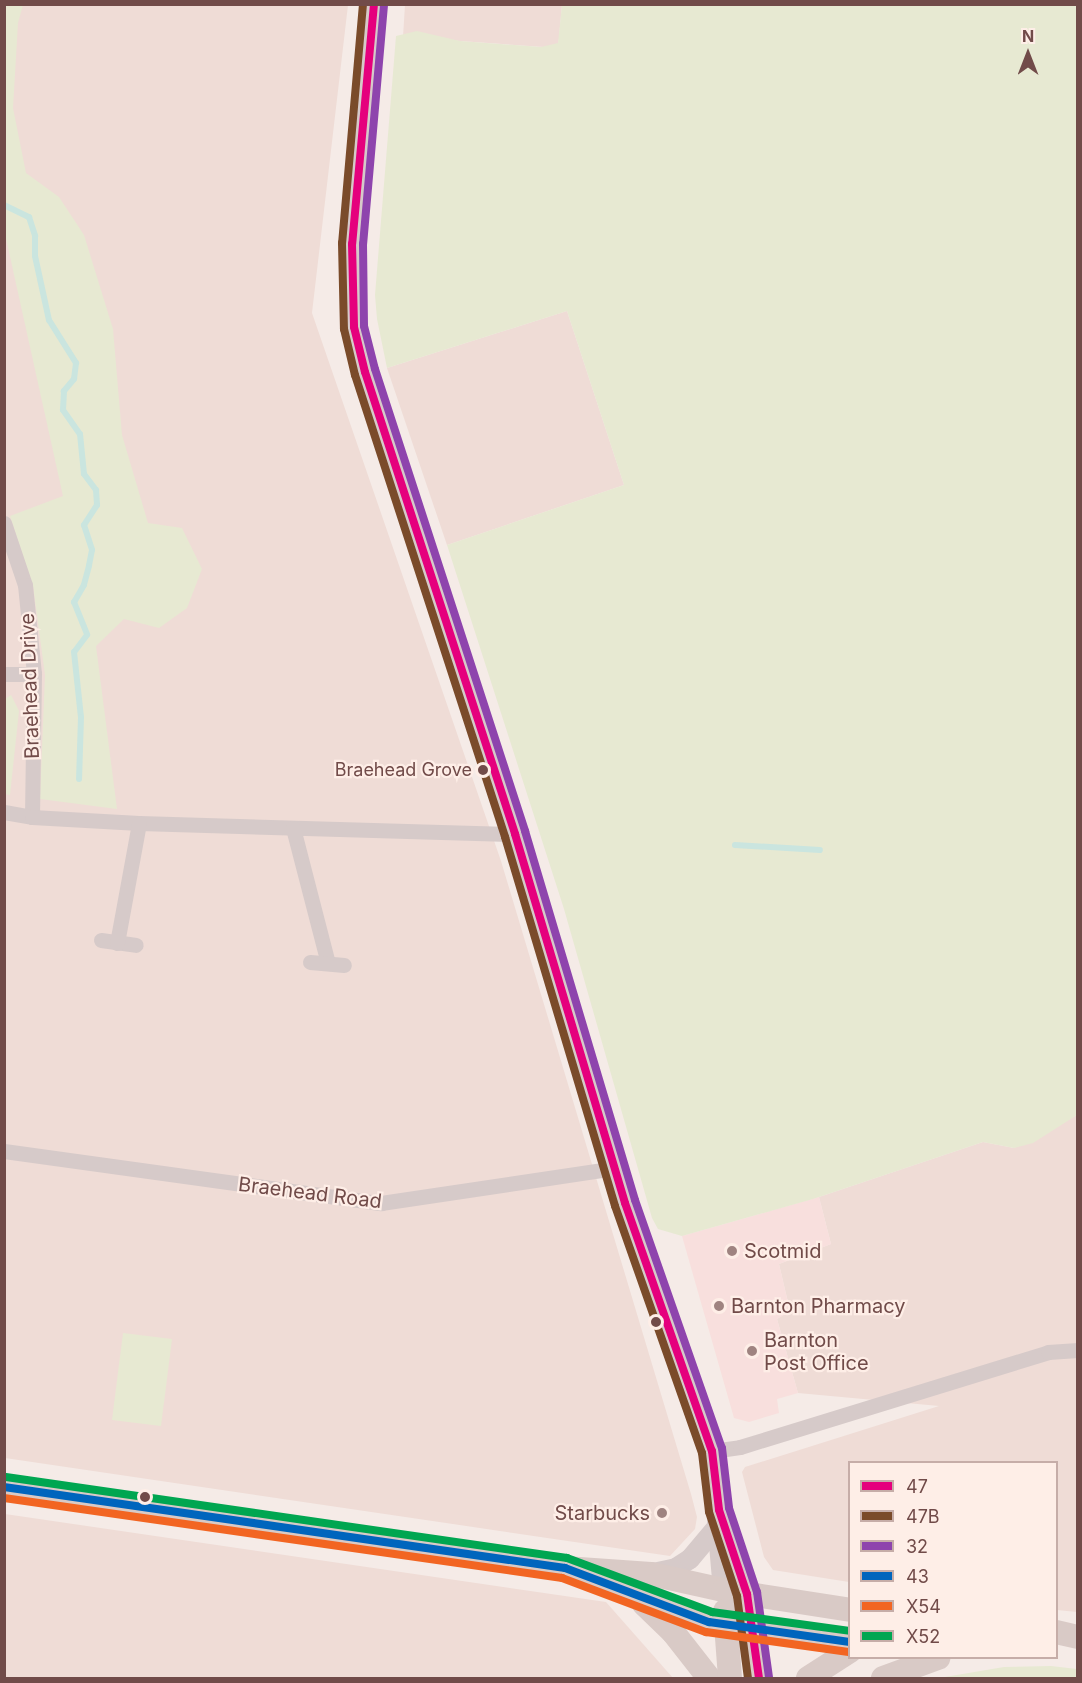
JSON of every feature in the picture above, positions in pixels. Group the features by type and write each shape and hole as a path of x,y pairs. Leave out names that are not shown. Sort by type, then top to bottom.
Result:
{"main road":[{"path":"4,1487 566,1568 651,1574 723,1590 848,1610"},
{"path":"566,1568 635,1597 727,1625 848,1642"},
{"path":"723,1590 730,1678"},
{"path":"747,1594 759,1678"},
{"path":"635,1597 673,1632 710,1678"},
{"path":"808,1678 848,1652"},
{"path":"884,1678 936,1659"}],"street":[{"path":"374,4 352,244 354,327 365,372 515,834 615,1168 712,1451 723,1590"},
{"name":"Braehead Drive","path":"4,522 25,585 34,674 32,817"},
{"path":"4,674 34,674"},
{"path":"4,812 32,817 139,823 515,834"},
{"path":"117,943 139,823"},
{"path":"292,828 327,963"},
{"path":"100,940 136,945"},
{"path":"310,962 344,965"},
{"name":"Braehead Road","path":"4,1151 381,1203 615,1168"},
{"path":"712,1451 741,1447 1037,1355 1077,1350"},
{"path":"651,1574 676,1568 690,1559 717,1519"},
{"path":"717,1519 747,1594"}],"shaded area":[{"path":"4,5 348,5 312,313 501,861 691,1494 697,1517 695,1529 670,1556 5,1458"},
{"path":"405,5 562,5 558,48 403,37"},
{"path":"567,311 624,485 447,545 387,368"},
{"path":"1077,1115 1077,1612 1058,1610 1058,1461 848,1461 848,1582 773,1570 764,1557 742,1472 745,1467 939,1406 798,1393 777,1319 790,1311 779,1264 831,1244 819,1197 983,1142 1014,1148"},
{"path":"819,1197 831,1244 779,1264 790,1311 777,1319 798,1393 777,1399 779,1413 749,1422 734,1418 682,1236"},
{"path":"5,1514 606,1602 673,1678 5,1678"}],"green space":[{"path":"4,5 23,5 18,23 13,108 26,173 59,197 84,235 113,329 122,435 148,523 182,528 202,569 187,608 159,628 124,619 96,646 117,809 40,799 45,675 33,586 10,516 63,496 5,234"},
{"path":"562,5 1077,5 1077,1115 1033,1143 1014,1148 983,1142 813,1199 682,1236 658,1229 652,1218 564,909 447,545 624,485 567,311 387,368 377,319 375,295 396,36 417,31 460,41 541,47 558,43"},
{"path":"11,695 19,711 10,795 5,794 4,700"},
{"path":"123,1333 172,1339 161,1426 112,1420"},
{"path":"1051,1666 1077,1669 1077,1678 939,1678 1004,1667"}],"waterway":[{"path":"4,205 29,217 35,236 35,256 49,320 76,363 74,379 64,391 63,410 80,434 84,474 96,490 97,505 84,525 92,550 89,566 84,585 74,602 87,635 74,652 81,717 79,779"},
{"path":"735,845 820,850"}],"transit line":[{"name":"47B","path":"363,4 342,243 344,329 355,375 505,837 615,1206 702,1453 709,1512 737,1596 748,1678"},
{"name":"47","path":"374,4 352,244 354,327 365,372 515,834 625,1203 712,1451 719,1510 747,1594 759,1678"},
{"name":"32","path":"384,5 363,244 364,326 375,369 525,831 635,1200 722,1448 729,1508 757,1592 769,1677"},
{"name":"X52","path":"6,1477 567,1558 712,1612 848,1631"},
{"name":"43","path":"4,1487 565,1568 709,1622 848,1642"},
{"name":"X54","path":"4,1498 562,1578 706,1632 848,1652"}],"place":[{"name":"Braehead Grove","path":"483,770"},
{"name":"Scotmid","path":"732,1251"},
{"name":"Barnton Pharmacy","path":"719,1306"},
{"name":"Barnton Post Office","path":"752,1351"},
{"name":"Starbucks","path":"662,1513"}]}
